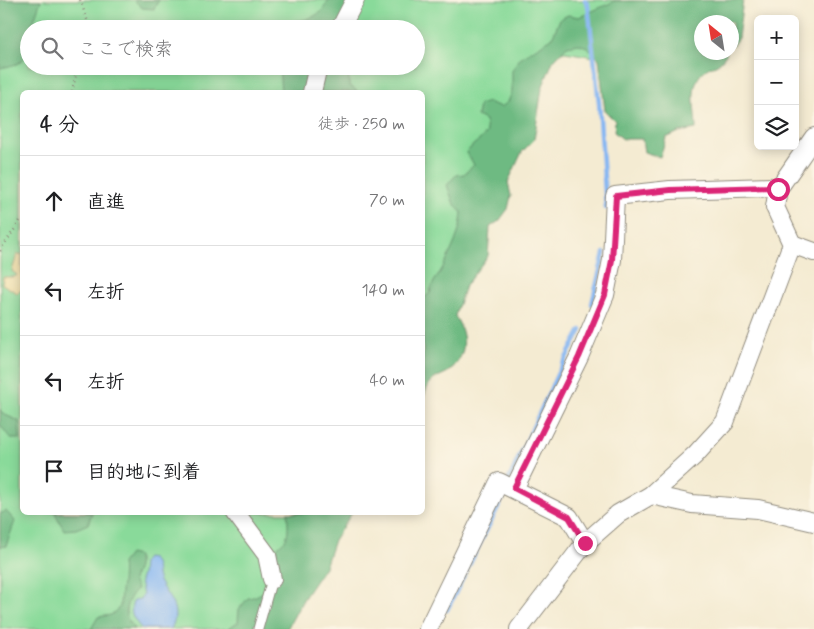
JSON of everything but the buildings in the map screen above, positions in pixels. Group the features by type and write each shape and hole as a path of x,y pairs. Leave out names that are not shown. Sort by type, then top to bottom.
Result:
{"street":[{"path":"345,20 355,0"},
{"path":"312,90 316,75"},
{"path":"814,137 778,189 775,207 792,244 814,252"},
{"path":"514,488 579,357 605,295 612,260 616,196 670,190 772,187 778,189"},
{"path":"520,629 585,543 618,514 651,495 695,455 724,422 792,244"},
{"path":"428,629 499,482 569,517 585,543"},
{"path":"651,495 692,504 758,509 814,522"},
{"path":"237,515 267,555 272,579"}],"lane":[{"path":"258,629 272,579"}],"path":[{"path":"80,0 86,20"},
{"path":"72,90 76,75"},
{"path":"0,251 20,221"}],"green space":[{"path":"0,0 621,0 595,57 541,48 425,372 425,90 20,90 20,515 332,515 273,629 0,629"},
{"path":"0,0 41,0 34,20 20,20 20,62 0,68"},
{"path":"134,0 159,0 154,9 142,8"},
{"path":"328,0 357,0 355,20 300,20 315,16 326,5"},
{"path":"743,0 739,30 739,15 694,15 694,60 722,60 703,72 698,78 694,91 696,129 679,132 666,138 660,157 644,152 642,139 623,139 614,132 615,121 605,111 599,59 587,47 579,44 567,46 553,61 542,88 534,140 522,152 508,182 511,196 508,209 499,221 490,227 488,256 465,286 455,316 462,331 464,345 462,352 455,366 435,379 425,393 425,297 430,293 433,283 452,249 460,227 462,213 453,202 447,185 456,175 464,174 474,165 467,153 487,132 485,120 477,116 479,105 488,102 501,107 508,102 512,92 512,71 519,58 552,38 560,19 568,15 579,17 615,1"},
{"path":"280,75 350,75 349,85 355,90 281,90"},
{"path":"0,409 3,414 19,421 20,439 11,439 0,425"},
{"path":"6,511 15,521 6,546 0,547 0,514"},
{"path":"56,515 91,515 88,524 76,529 64,530"},
{"path":"288,515 351,515 334,540 325,567 304,598 287,629 227,629 238,622 239,609 248,598 267,589 275,581 279,571 276,552 278,546 287,537"},
{"path":"129,554 138,556 138,567 133,580 137,589 127,604 126,609 128,619 135,629 91,629 98,617 111,615 120,607 122,563"}],"sand":[{"path":"20,254 20,291 17,293 2,284 3,277 15,277 17,275 12,271 17,255"}],"water":[{"path":"146,558 152,559 154,562 159,581 174,609 174,622 171,629 142,629 133,616 132,604 134,600 140,599 143,595 140,580 143,563"}],"waterway":[{"path":"585,0 588,5 599,103 606,208"},
{"path":"592,304 604,253"},
{"path":"508,481 558,373 581,330"},
{"path":"447,610 503,497"}],"route":[{"path":"585,543 569,517 514,488 579,357 605,295 612,260 616,196 619,194 670,190 772,187 778,189"}]}
